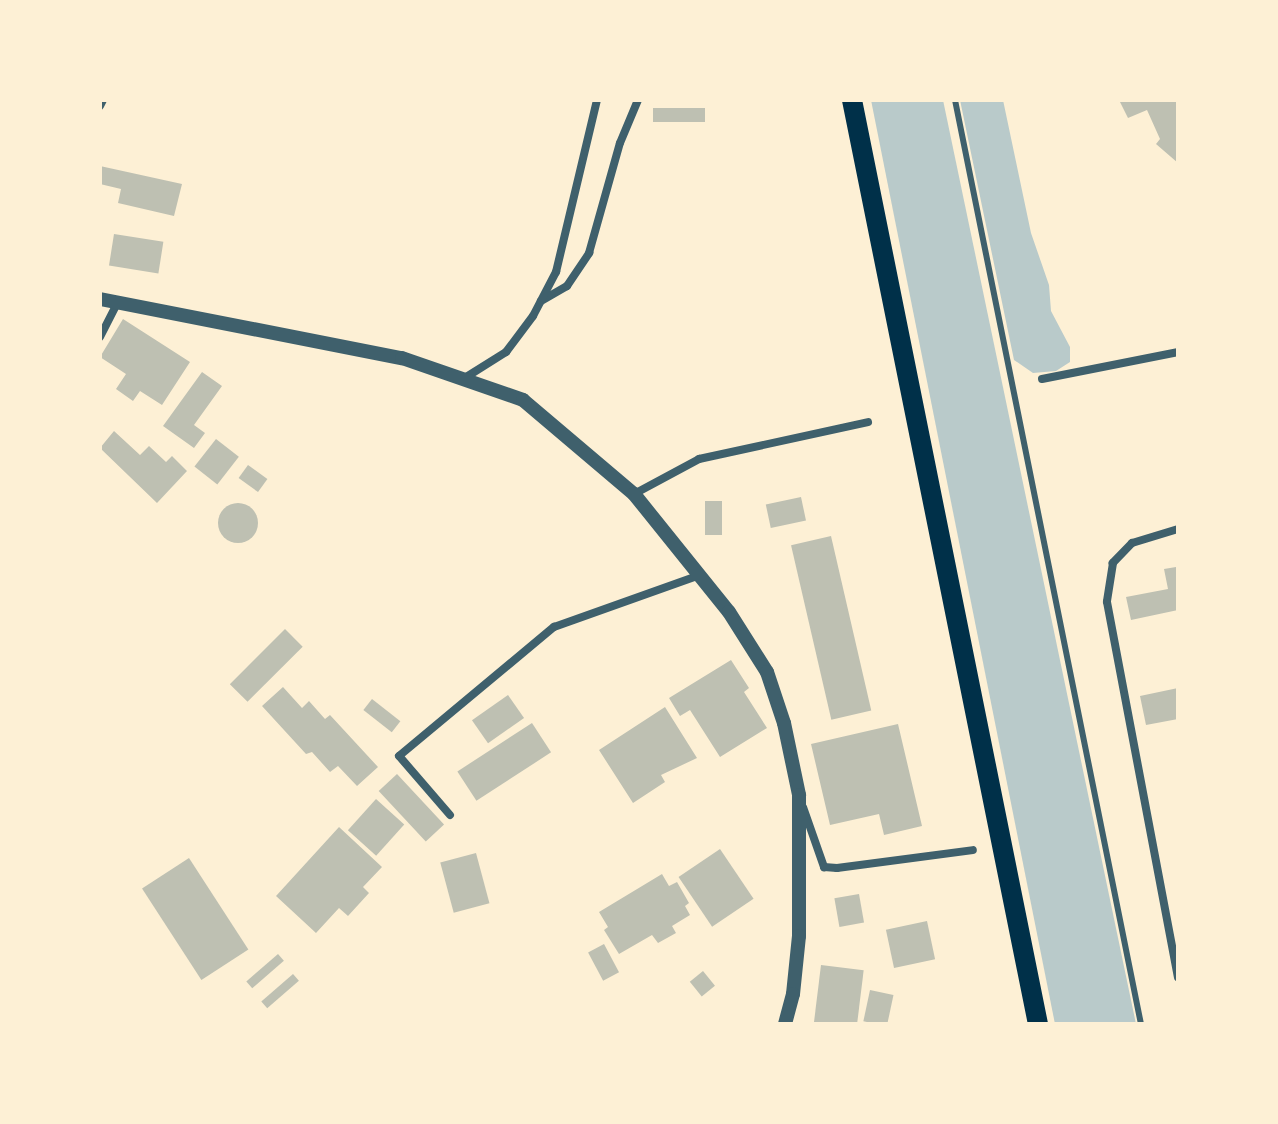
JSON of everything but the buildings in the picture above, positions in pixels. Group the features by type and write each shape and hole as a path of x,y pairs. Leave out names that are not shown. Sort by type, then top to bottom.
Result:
{"highway":[{"path":"852,100 1038,1024"}],"street":[{"path":"100,106 103,100"},
{"path":"463,379 506,352 556,272 597,100"},
{"path":"540,302 567,286 589,253 620,143 638,100"},
{"path":"100,299 402,358 523,400 634,494 729,612 767,672 784,723 799,795 824,867 973,850"},
{"path":"100,337 118,302"},
{"path":"1042,379 1178,352"},
{"path":"634,494 699,459 868,422"},
{"path":"1178,529 1132,543 1113,563 1107,602 1178,977"},
{"path":"450,815 399,756 554,627 700,575"},
{"path":"785,1024 793,994 799,936 799,795"}],"lane":[{"path":"955,100 1141,1024"}],"shaded area":[{"path":"871,100 943,100 1136,1024 1055,1024"},
{"path":"960,100 1003,100 1031,233 1049,285 1051,311 1070,347 1070,362 1056,371 1033,373 1014,360"}]}
